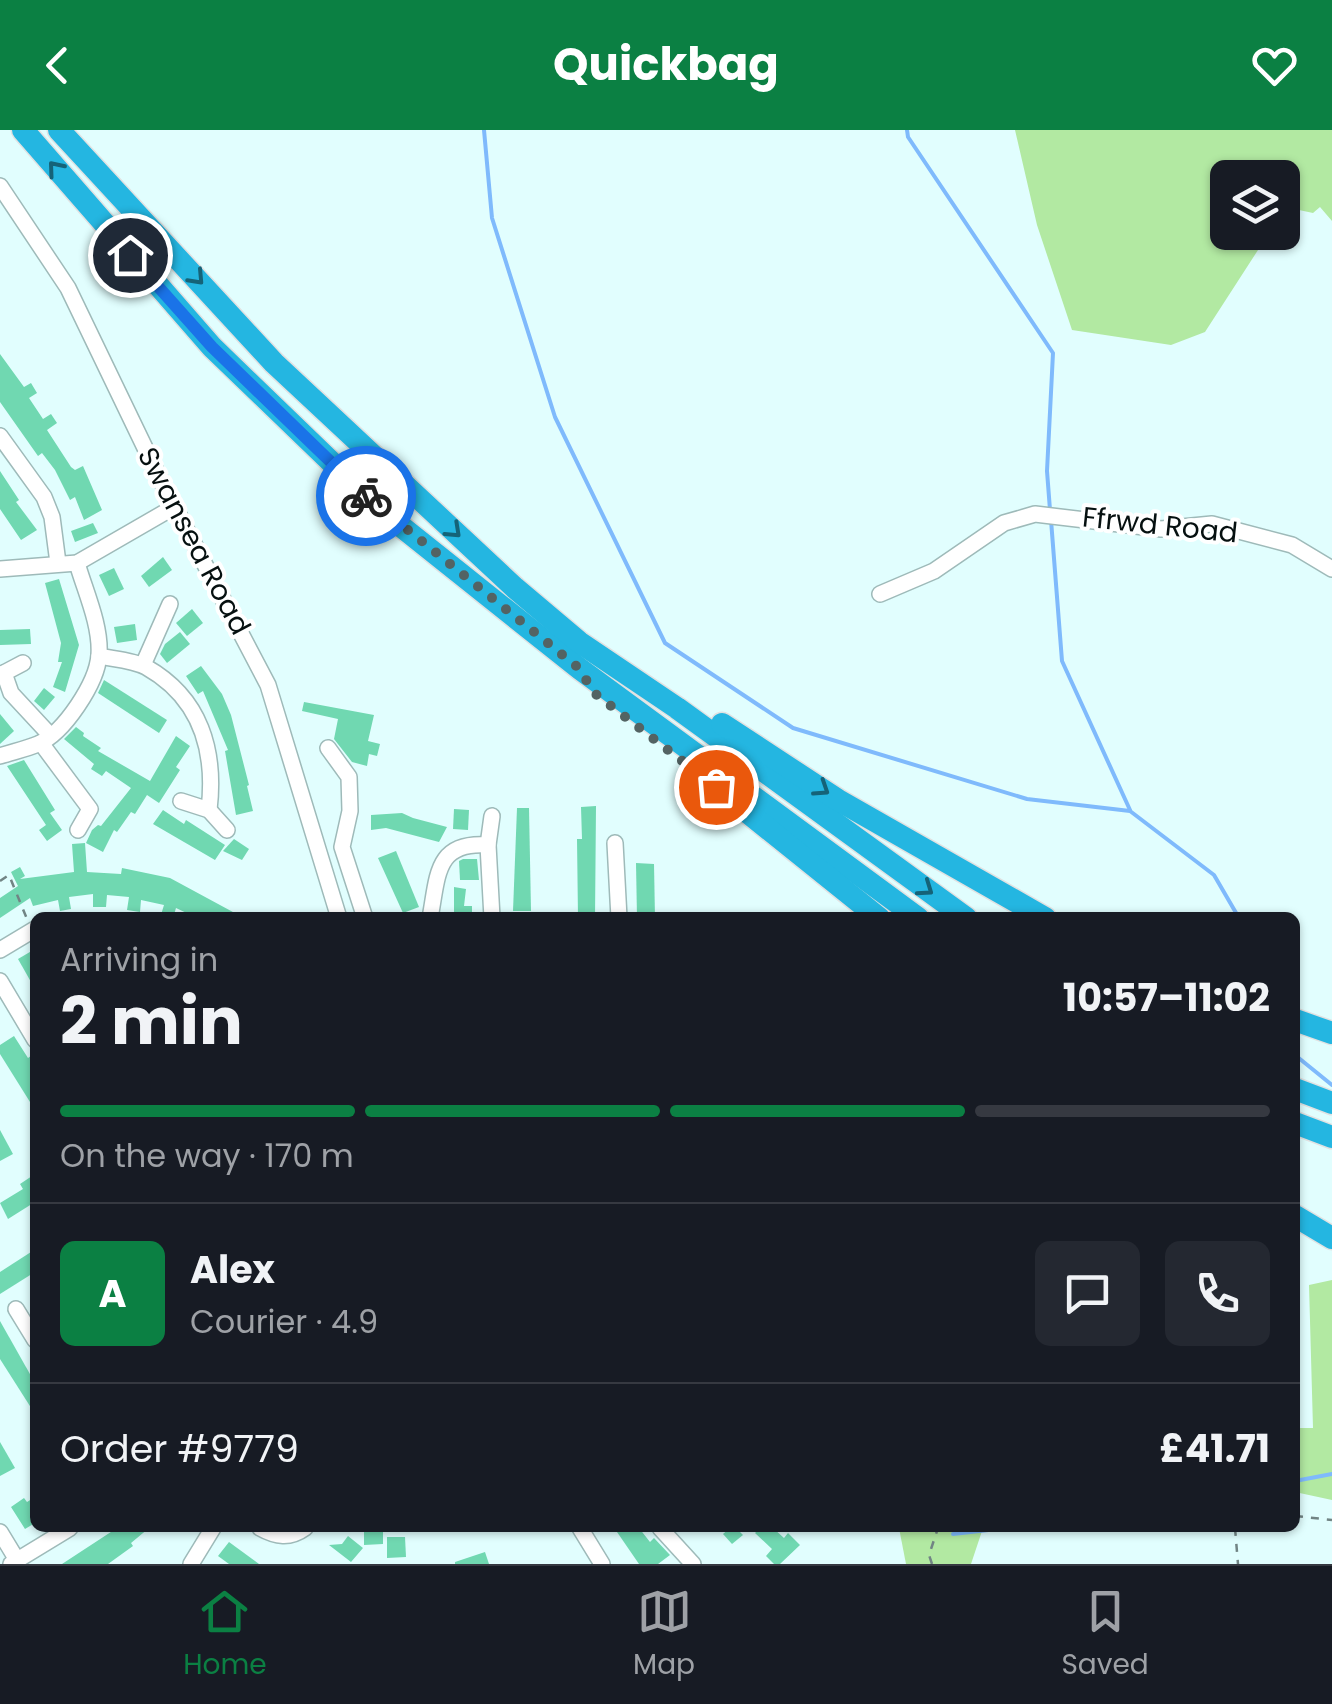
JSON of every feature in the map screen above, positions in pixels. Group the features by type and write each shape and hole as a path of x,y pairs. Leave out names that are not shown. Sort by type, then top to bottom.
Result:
{"highway":[{"path":"23,130 212,347 383,512 580,669 910,912"},
{"path":"60,130 288,376 528,599 579,642 677,708 958,912"},
{"path":"580,669 593,692 871,912"},
{"path":"677,708 709,716 838,800 1034,912"},
{"path":"1300,1022 1332,1033"},
{"path":"1300,1091 1332,1103"},
{"path":"1300,1125 1332,1137"},
{"path":"1300,1219 1332,1238"}],"street":[{"name":"Swansea Road","path":"0,186 68,288 174,506 268,685 336,912"},
{"path":"0,436 44,498 52,518 58,564"},
{"path":"0,568 77,563 174,506"},
{"name":"Ffrwd Road","path":"880,594 910,584 1004,524 1036,514 1161,529 1212,524 1292,545 1332,569"},
{"path":"0,756 45,739 76,710 93,677 99,656 96,630 77,563"},
{"path":"143,665 170,604"},
{"path":"99,656 143,665 176,690 203,728 213,777 209,810"},
{"path":"23,663 2,674 10,693 90,809"},
{"path":"328,748 349,777 350,811 342,848 363,912"},
{"path":"78,830 90,809 106,797"},
{"path":"180,801 209,810 228,830"},
{"path":"492,816 488,844 492,912"},
{"path":"615,843 619,912"},
{"path":"431,912 445,857 456,847 488,844"},
{"path":"0,950 30,932"},
{"path":"0,981 30,1032"},
{"path":"17,1309 30,1331"},
{"path":"0,1532 14,1562 63,1532"},
{"path":"195,1562 210,1532"},
{"path":"268,1532 286,1536 296,1532"},
{"path":"664,1532 693,1564"},
{"path":"584,1533 597,1561"}],"path":[{"path":"0,881 9,875 30,921"},
{"path":"1300,1517 1332,1520"},
{"path":"932,1564 929,1555 937,1532"},
{"path":"1236,1532 1238,1564"}],"green space":[{"path":"1015,130 1332,130 1332,221 1320,207 1313,213 1300,210 1300,160 1210,160 1210,250 1258,250 1205,332 1171,345 1072,330 1037,225"},
{"path":"1332,1280 1332,1500 1300,1493 1300,1428 1313,1428 1309,1285"},
{"path":"900,1532 982,1532 971,1564 906,1564"}],"building":[{"path":"0,354 24,387 31,383 37,393 29,398 43,419 51,414 57,423 47,430 71,467 75,470 83,466 102,510 84,520 75,497 70,500 55,470 42,453 38,456 0,402"},
{"path":"0,471 37,530 21,540 0,509"},
{"path":"93,523 98,533 75,542 71,531"},
{"path":"163,557 172,570 149,587 141,576"},
{"path":"114,568 124,589 109,596 99,575"},
{"path":"59,579 79,645 65,692 53,687 62,662 58,662 61,643 45,583"},
{"path":"192,609 203,623 187,636 176,623"},
{"path":"135,624 137,640 117,643 114,627"},
{"path":"30,629 31,644 0,645 0,630"},
{"path":"180,632 190,644 167,663 160,654 165,644"},
{"path":"201,666 222,694 231,715 253,811 236,815 225,751 228,750 203,691 198,694 186,676"},
{"path":"104,680 167,720 159,733 98,693"},
{"path":"44,688 55,697 44,710 34,701"},
{"path":"304,702 374,715 368,741 380,744 377,756 369,754 367,766 352,762 334,739 338,719 302,711"},
{"path":"0,714 14,731 0,744"},
{"path":"76,727 101,748 98,751 150,781 176,736 190,746 159,803 147,795 135,814 131,812 117,832 114,830 103,852 86,843 92,830 101,826 131,788 106,771 102,776 91,769 94,764 64,739"},
{"path":"24,760 55,810 50,813 62,830 47,841 39,830 46,825 7,766"},
{"path":"596,806 595,912 578,912 577,839 582,839 581,807"},
{"path":"517,808 529,808 531,911 513,911"},
{"path":"454,809 469,810 468,830 453,829"},
{"path":"163,810 225,845 215,860 153,824"},
{"path":"402,813 447,827 439,842 386,828 371,830 371,815"},
{"path":"234,839 249,849 242,860 223,851"},
{"path":"85,843 87,872 121,874 122,868 170,878 233,912 184,912 176,908 175,912 162,912 164,905 141,900 140,912 127,910 129,897 107,895 106,907 93,907 93,894 69,897 71,909 60,911 58,900 33,906 30,898 0,918 0,898 18,886 11,872 20,867 25,876 20,879 74,872 72,844"},
{"path":"396,851 419,907 403,912 378,858"},
{"path":"477,859 479,880 460,880 459,861"},
{"path":"636,863 654,864 655,912 637,912"},
{"path":"454,887 466,889 464,906 472,906 472,912 454,912"},
{"path":"30,952 30,980 18,959"},
{"path":"14,1036 30,1057 30,1102 0,1054 0,1045"},
{"path":"0,1130 13,1154 0,1161"},
{"path":"30,1177 30,1205 8,1219 0,1203 23,1189 20,1184"},
{"path":"30,1253 30,1275 0,1294 0,1272"},
{"path":"0,1321 30,1374 30,1406 0,1359"},
{"path":"0,1442 15,1468 0,1476"},
{"path":"24,1498 30,1500 30,1526 25,1529 11,1507"},
{"path":"111,1532 144,1532 131,1543 133,1546 108,1564 62,1564"},
{"path":"364,1532 383,1532 383,1544 364,1545"},
{"path":"617,1532 642,1532 670,1555 658,1564 639,1564"},
{"path":"740,1532 743,1535 732,1544 723,1534"},
{"path":"777,1532 784,1538 788,1533 800,1545 780,1564 774,1564 766,1556 772,1549 755,1533"},
{"path":"348,1536 363,1548 351,1562 329,1545 342,1544"},
{"path":"387,1537 405,1537 406,1557 387,1558"},
{"path":"229,1542 259,1564 229,1564 218,1556"},
{"path":"485,1552 489,1564 455,1564 455,1562"}],"waterway":[{"path":"484,130 492,218 555,417 665,643 793,728 1027,799 1130,811 1214,875 1236,912"},
{"path":"907,130 1053,353 1047,471 1050,510"},
{"path":"1051,520 1062,661 1130,810"},
{"path":"1300,1059 1332,1085"},
{"path":"1300,1480 1332,1474"},
{"path":"953,1534 971,1532"}],"way so far":[{"path":"366,496 580,669 593,692 716,787"}],"route":[{"path":"130,255 212,347 366,496"}]}
